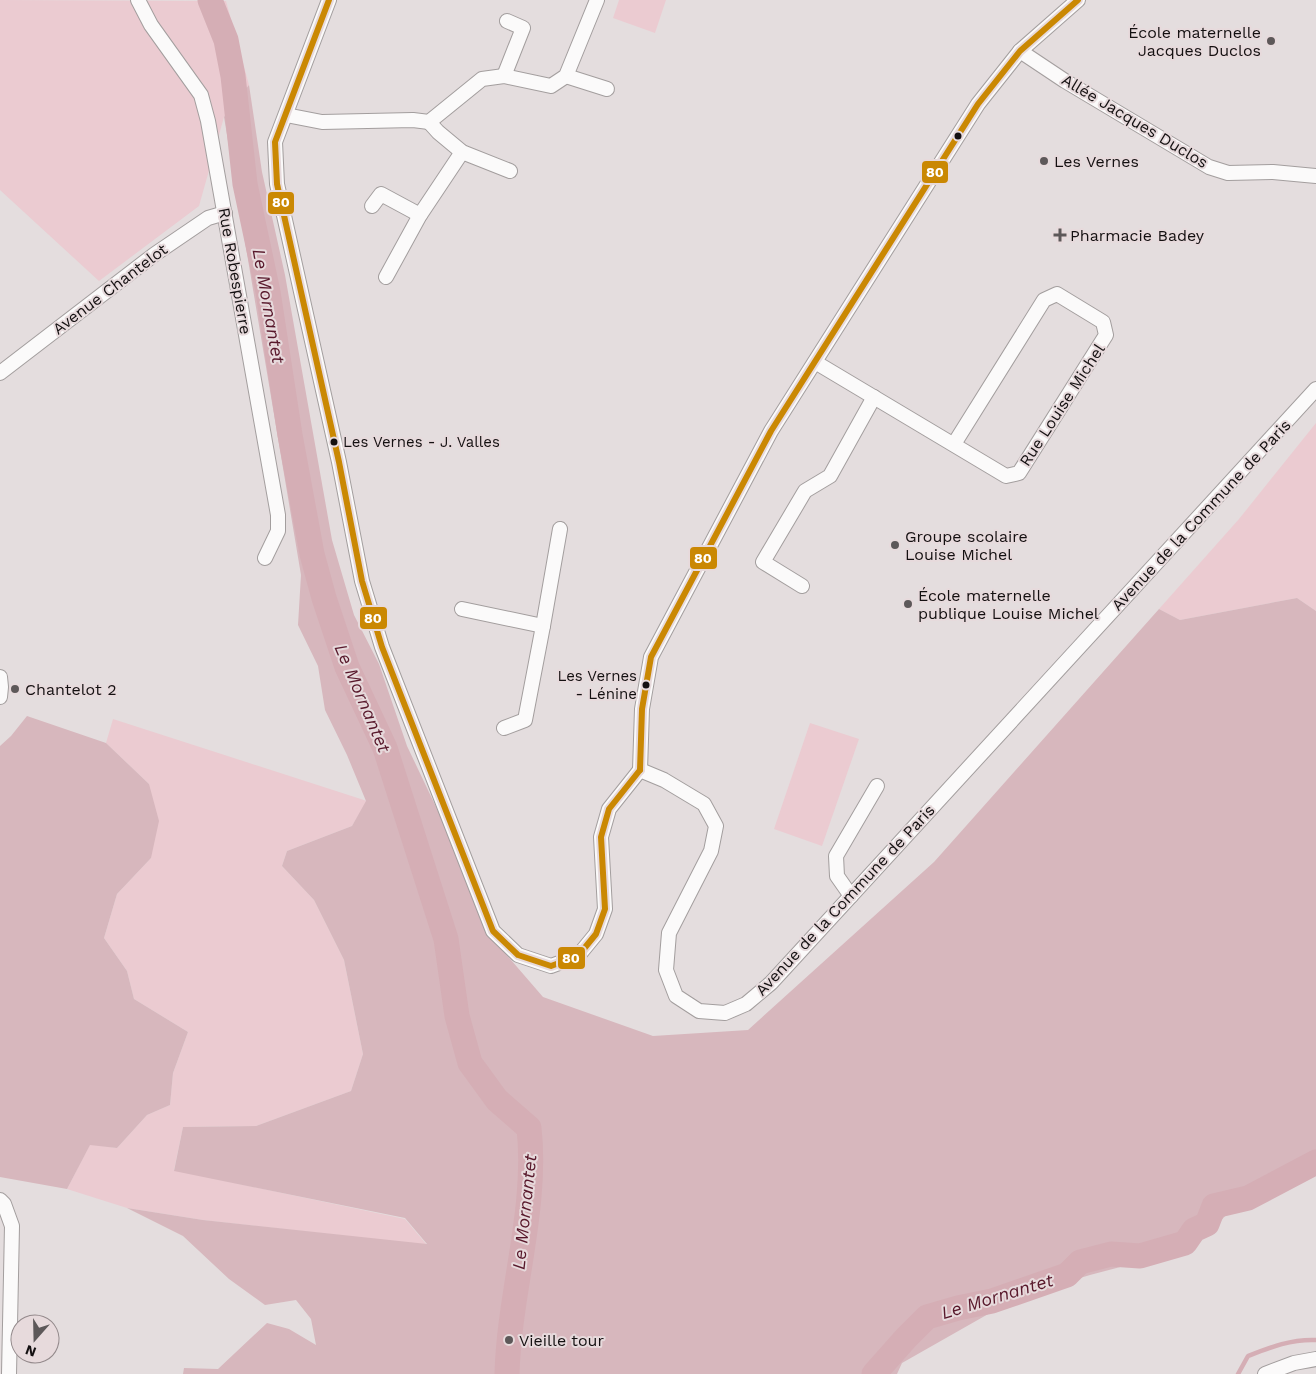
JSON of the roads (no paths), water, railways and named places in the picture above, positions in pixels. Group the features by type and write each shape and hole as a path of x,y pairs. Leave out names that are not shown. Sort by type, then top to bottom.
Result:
{"street":[{"name":"Rue Robespierre","path":"138,0 151,25 201,95 208,121 278,515 278,531 265,558"},
{"path":"329,0 275,142 277,184 339,462 362,581 382,647 494,931 518,955 551,966 578,956 596,934 605,909 601,837 609,809 640,770 642,709 651,657 772,431 956,135 978,104 1020,51 1078,0"},
{"path":"429,122 482,79 504,76 551,86 566,76 597,0"},
{"path":"504,76 523,28 507,21"},
{"name":"Allée Jacques Duclos","path":"1020,51 1065,81 1209,166 1228,173 1273,172 1316,176"},
{"path":"566,76 607,89"},
{"path":"286,115 322,122 413,120 429,122 462,152 510,170"},
{"path":"386,277 420,215 462,152"},
{"path":"372,206 381,194 420,215"},
{"name":"Avenue Chantelot","path":"0,373 155,254 208,218 224,213"},
{"name":"Rue Louise Michel","path":"815,362 1006,476 1019,473 1106,335 1103,322 1057,294 1044,300 954,444"},
{"name":"Avenue de la Commune de Paris","path":"640,770 664,780 704,804 716,826 711,851 669,933 666,970 676,996 699,1011 726,1013 746,1004 771,983 1316,390"},
{"path":"802,586 763,562 805,491 830,476 874,397"},
{"path":"504,728 525,720 544,626 560,529"},
{"path":"462,609 544,626"},
{"path":"0,677 0,697"},
{"path":"851,896 837,876 836,856 877,786"},
{"path":"0,1200 4,1204 12,1226 9,1374"},
{"path":"1265,1374 1294,1363 1316,1359"}],"waterway":[{"name":"Le Mornantet","path":"210,0 226,40 233,76 245,184 268,292 290,435 312,554 324,598 347,667 385,748 446,939 457,1016 470,1063 497,1100 529,1128 531,1158 530,1189 509,1343 507,1374"},
{"name":"Le Mornantet","path":"874,1374 927,1317 992,1301 1067,1275 1080,1262 1111,1254 1140,1256 1185,1243 1194,1230 1207,1224 1214,1206 1248,1198 1316,1162"},
{"path":"1238,1374 1248,1356 1290,1342 1316,1340"}],"place":[{"name":"École maternelle Jacques Duclos","path":"1271,41"},
{"name":"Les Vernes","path":"1044,161"},
{"name":"Pharmacie Badey","path":"1060,235"},
{"name":"Les Vernes - J. Valles","path":"334,442"},
{"name":"Groupe scolaire Louise Michel","path":"895,545"},
{"name":"École maternelle publique Louise Michel","path":"908,604"},
{"name":"Les Vernes - Lénine","path":"646,685"},
{"name":"Chantelot 2","path":"15,689"},
{"name":"Vieille tour","path":"509,1340"}]}
